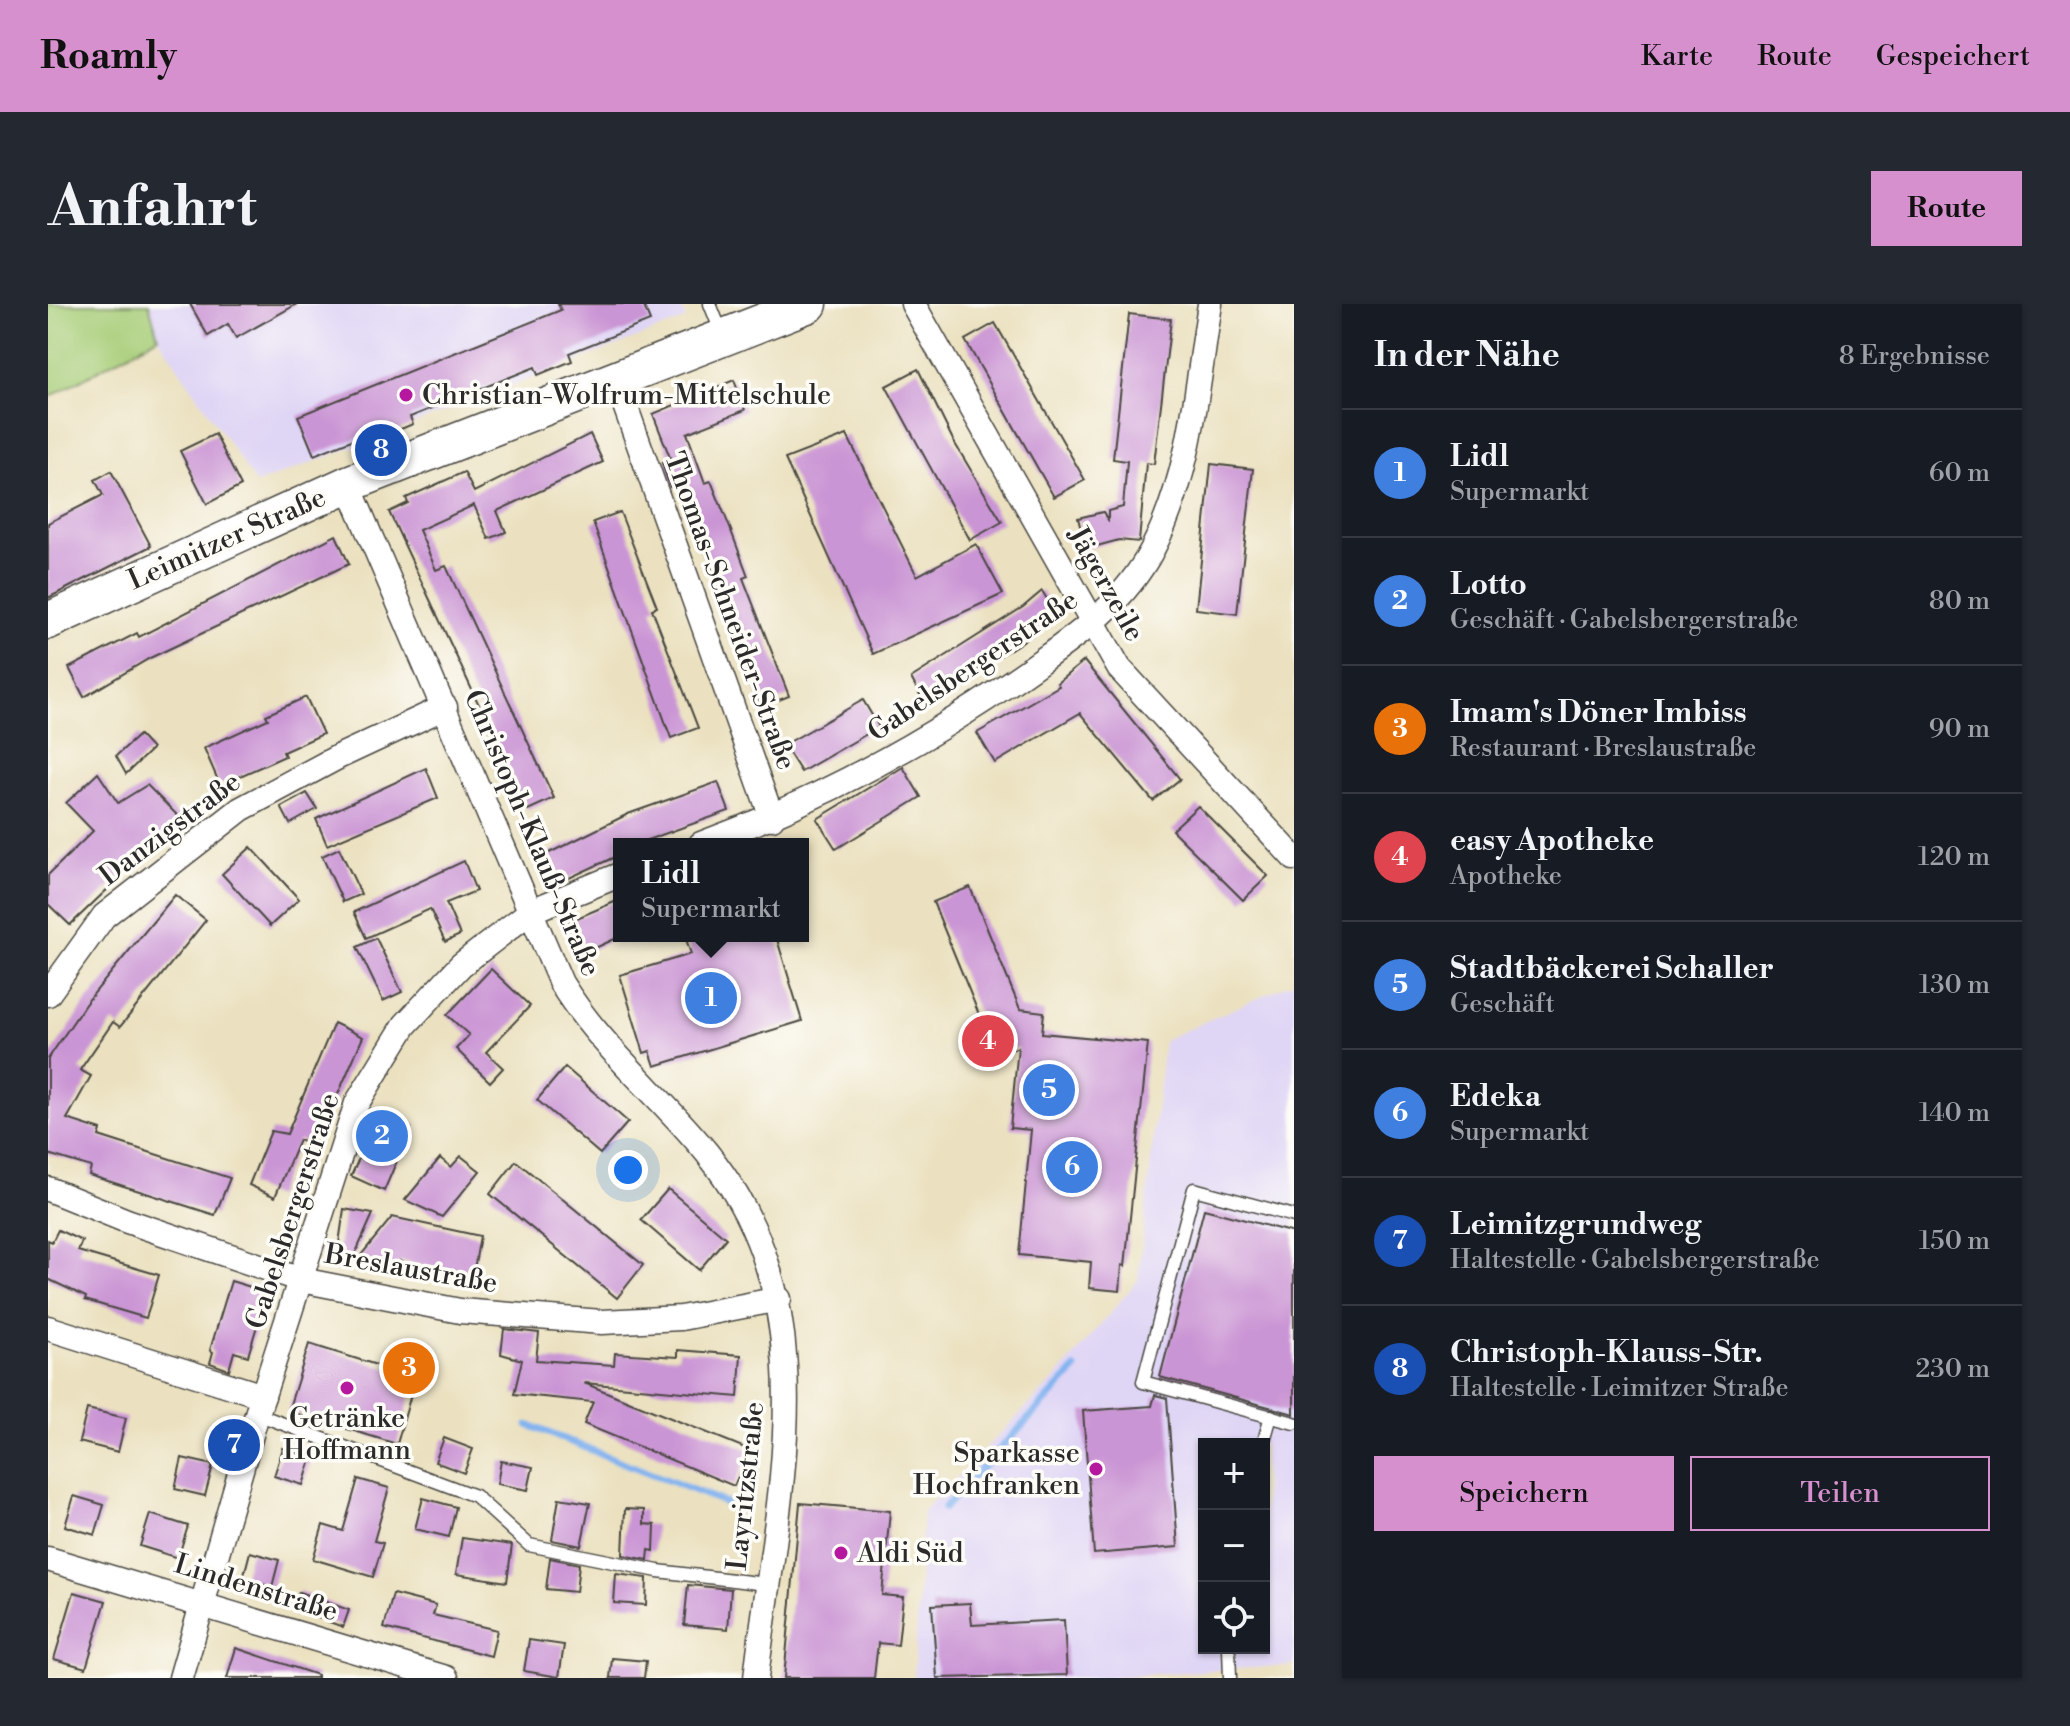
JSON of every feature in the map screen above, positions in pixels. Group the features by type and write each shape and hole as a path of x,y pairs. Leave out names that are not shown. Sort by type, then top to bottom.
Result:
{"street":[{"name":"Leimitzer Straße","path":"48,621 348,484 809,304"},
{"name":"Jägerzeile","path":"913,304 1119,668 1294,858"},
{"name":"Gabelsbergerstraße","path":"717,838 772,818 879,765 988,699 1092,625 1127,590 1153,549 1184,468 1210,304"},
{"name":"Thomas-Schneider-Straße","path":"616,380 772,818"},
{"name":"Christoph-Klauß-Straße","path":"348,484 561,983 580,1013 707,1153 745,1207 779,1299"},
{"name":"Danzigstraße","path":"48,994 104,916 241,809 338,757 445,707"},
{"name":"Gabelsbergerstraße","path":"181,1678 260,1405 323,1201 357,1103 405,1025 461,965 531,911 613,877"},
{"name":"Breslaustraße","path":"48,1189 127,1221 301,1280 490,1315 602,1322 681,1318 779,1299"},
{"name":"Layritzstraße","path":"756,1678 782,1476 787,1397 779,1299"},
{"path":"48,1328 260,1405"},
{"name":"Lindenstraße","path":"48,1559 201,1602 446,1678"}],"lane":[{"path":"710,304 724,338"},
{"path":"1294,1216 1194,1189 1143,1382 1294,1423"},
{"path":"260,1405 475,1496 529,1545 658,1571 766,1584"},
{"path":"1265,1438 1271,1416"},
{"path":"1229,1654 1230,1678"}],"shaded area":[{"path":"149,304 680,304 686,319 256,484 158,337"},
{"path":"1294,982 1294,1665 1095,1678 914,1678 923,1511 1056,1378 1138,1280 1164,1040"}],"green space":[{"path":"48,304 149,304 158,337 48,398"}],"building":[{"path":"190,304 297,304 236,338 228,324 208,336"},
{"name":"Christian-Wolfrum-Mittelschule","path":"558,304 643,304 650,321 569,353 572,361 538,375 535,367 410,417 413,424 377,439 374,431 314,455 298,416 561,310"},
{"path":"1129,314 1171,319 1154,464 1146,463 1139,542 1119,540 1086,549 1078,518 1103,512 1108,520 1108,511 1123,507 1127,461 1113,459"},
{"path":"995,323 1085,480 1054,497 965,340"},
{"path":"918,369 954,442 1002,522 970,540 886,386"},
{"path":"734,380 745,410 687,433 705,483 711,481 730,528 748,576 743,578 789,696 762,707 681,483 670,487 662,463 671,460 653,414"},
{"path":"215,434 241,486 207,504 180,451"},
{"path":"590,434 603,462 497,511 506,532 489,539 474,505 419,530 436,570 446,566 554,798 528,810 389,512 408,503 406,498 464,472 474,492"},
{"path":"847,435 917,576 976,544 1003,594 873,654 785,459"},
{"path":"1211,464 1253,469 1237,614 1196,609"},
{"path":"111,471 151,546 48,598 48,523 103,495 95,480"},
{"path":"620,512 657,607 652,609 698,728 671,738 593,522"},
{"path":"336,535 349,564 150,658 84,697 69,668 137,633 139,637"},
{"path":"1042,591 1059,618 925,704 911,678 1023,607"},
{"path":"1084,661 1180,779 1153,801 1080,713 995,763 977,733 1059,686 1057,683"},
{"path":"306,697 323,734 283,752 285,756 220,785 204,748 268,719 266,715"},
{"path":"863,700 879,727 801,772 784,745"},
{"path":"139,735 152,749 126,774 116,756"},
{"path":"903,767 921,797 836,849 817,819"},
{"path":"426,768 438,798 327,845 316,819"},
{"path":"98,773 118,803 147,785 181,819 70,925 48,904 48,875 93,831 66,803"},
{"path":"718,782 729,811 653,838 613,838 613,858 554,885 539,858 628,814"},
{"path":"307,793 317,809 290,824 281,807"},
{"path":"1198,806 1268,876 1243,900 1172,830"},
{"path":"251,847 299,899 270,926 222,874"},
{"path":"339,848 361,894 343,902 322,856"},
{"path":"464,861 476,891 446,903 460,935 445,942 430,909 366,938 354,912"},
{"path":"970,887 1020,1009 1044,1012 1042,1033 1148,1043 1120,1291 1089,1288 1091,1262 1019,1255 1031,1130 1010,1128 1018,1047 996,1056 933,902"},
{"path":"175,895 206,920 120,1027 113,1022 80,1070 91,1076 67,1119 101,1130 99,1136 230,1178 215,1215 89,1175 91,1167 48,1154 48,1059 86,1003"},
{"path":"613,903 613,940 578,956 563,924"},
{"path":"376,938 402,992 383,1001 357,947"},
{"path":"687,942 778,942 802,1021 655,1066 650,1051 644,1053 620,975 691,954"},
{"path":"491,969 530,1006 486,1052 503,1068 490,1082 456,1049 469,1035 447,1015"},
{"path":"334,1023 363,1037 315,1147 299,1140 275,1197 249,1185 271,1131 287,1134"},
{"path":"565,1067 628,1122 600,1154 537,1100"},
{"path":"379,1114 411,1128 384,1191 351,1176"},
{"path":"461,1156 480,1171 442,1217 405,1200 440,1158 451,1167"},
{"path":"516,1161 643,1265 617,1298 490,1194"},
{"path":"668,1189 726,1238 699,1270 641,1220"},
{"path":"344,1209 373,1214 353,1259 337,1257"},
{"path":"1204,1209 1294,1233 1294,1414 1160,1377"},
{"path":"392,1217 480,1236 473,1275 400,1261 399,1267 357,1260"},
{"path":"58,1230 82,1241 78,1251 159,1275 146,1318 85,1300 86,1297 48,1279 48,1240 52,1242"},
{"path":"231,1281 267,1292 248,1356 234,1352 229,1370 210,1363 213,1352 210,1350"},
{"path":"504,1329 539,1333 536,1360 614,1365 615,1353 678,1357 678,1350 741,1355 738,1397 584,1383 750,1450 734,1486 584,1424 593,1402 514,1394 522,1360 501,1354"},
{"path":"309,1344 399,1372 403,1361 419,1366 397,1444 288,1411"},
{"path":"1155,1395 1167,1398 1178,1547 1094,1554 1083,1411 1152,1406"},
{"path":"87,1409 126,1418 118,1452 79,1442"},
{"path":"444,1438 473,1449 464,1473 435,1462"},
{"path":"283,1448 312,1457 303,1485 274,1476"},
{"path":"182,1458 213,1465 205,1496 175,1489"},
{"path":"501,1461 533,1467 528,1490 497,1484"},
{"path":"358,1479 389,1488 374,1541 383,1543 373,1577 313,1559 323,1525 343,1531"},
{"path":"74,1496 104,1505 95,1535 65,1526"},
{"path":"423,1498 456,1507 449,1537 415,1529"},
{"path":"559,1498 590,1503 581,1546 552,1540"},
{"name":"Aldi Süd","path":"800,1503 890,1511 882,1595 903,1597 898,1645 878,1643 874,1678 784,1678"},
{"path":"625,1509 644,1510 644,1524 655,1525 654,1551 649,1550 648,1560 623,1555"},
{"path":"150,1514 188,1526 178,1558 140,1546"},
{"path":"462,1538 512,1545 507,1582 456,1574"},
{"path":"250,1552 279,1560 272,1587 243,1579"},
{"path":"550,1558 579,1564 576,1592 546,1589"},
{"path":"616,1574 647,1578 646,1605 614,1603"},
{"path":"688,1585 731,1589 728,1629 684,1625"},
{"path":"74,1592 106,1601 86,1668 54,1659"},
{"path":"299,1592 349,1610 343,1627 293,1609"},
{"path":"393,1594 436,1605 433,1615 497,1630 491,1656 384,1628"},
{"path":"970,1603 972,1625 1064,1620 1067,1675 937,1678 932,1605"},
{"path":"529,1640 564,1645 559,1677 524,1671"},
{"path":"236,1648 317,1675 317,1678 227,1678"},
{"path":"612,1658 646,1661 644,1678 610,1678"}],"waterway":[{"path":"944,1508 1076,1369"},
{"path":"528,1425 741,1509"}],"place":[{"name":"Christian-Wolfrum-Mittelschule","path":"406,395"},
{"name":"Christoph-Klauss-Str.","path":"381,450"},
{"name":"Lidl","path":"711,998"},
{"name":"easy Apotheke","path":"988,1041"},
{"name":"Stadtbäckerei Schaller","path":"1049,1090"},
{"name":"Lotto","path":"382,1136"},
{"name":"Edeka","path":"1072,1167"},
{"name":"Imam's Döner Imbiss","path":"409,1368"},
{"name":"Getränke Hoffmann","path":"347,1388"},
{"name":"Leimitzgrundweg","path":"234,1445"},
{"name":"Sparkasse Hochfranken","path":"1096,1469"},
{"name":"Aldi Süd","path":"841,1553"}]}
